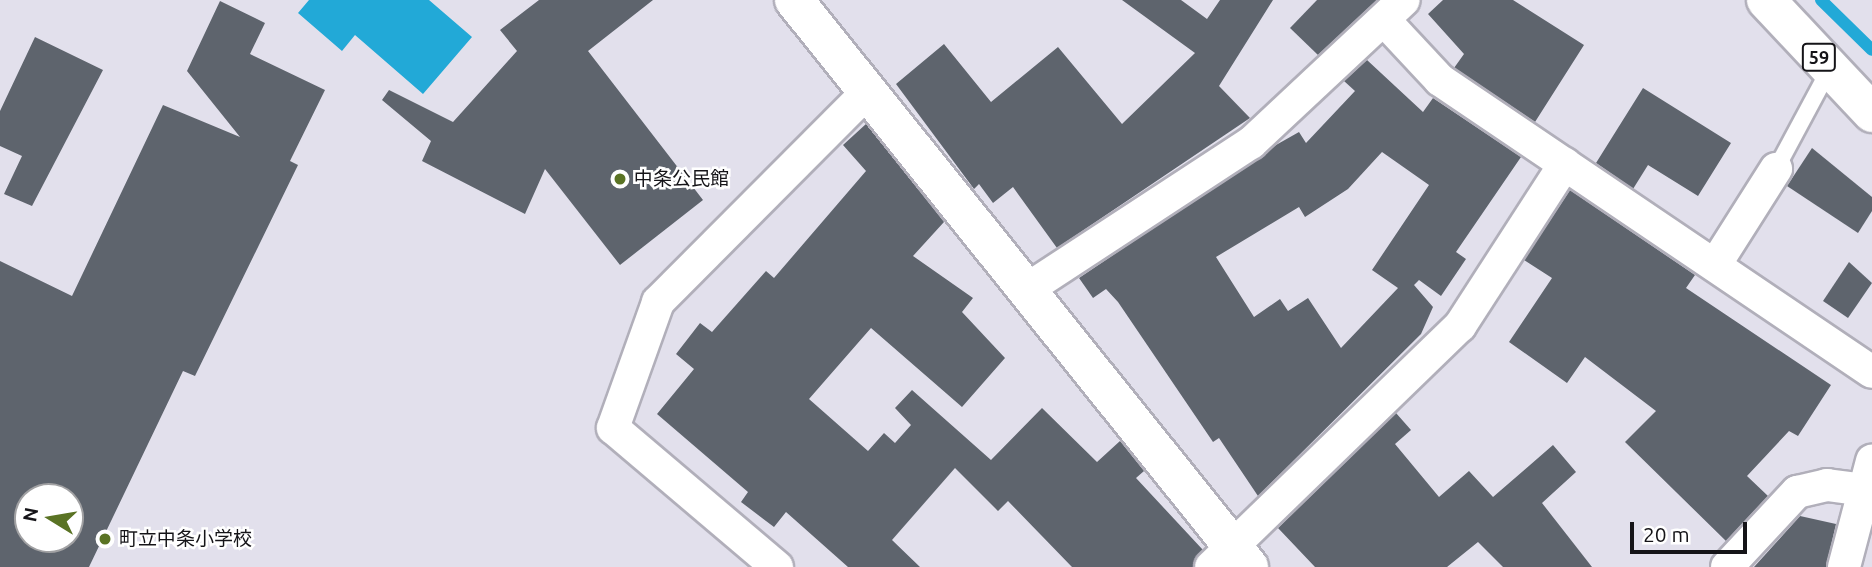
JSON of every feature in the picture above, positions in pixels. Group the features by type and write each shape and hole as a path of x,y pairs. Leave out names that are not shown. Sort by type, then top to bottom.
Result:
{"street":[{"path":"794,0 1026,290 1231,560 1460,326 1565,164"},
{"name":"59","path":"1766,0 1872,113"},
{"path":"1026,290 1251,143 1394,10 1440,80 1872,372"},
{"path":"760,561 613,428 658,302 867,92"},
{"path":"1715,265 1776,169"},
{"path":"1727,567 1797,492 1826,485 1869,481 1844,567"}],"lane":[{"path":"1776,169 1830,69"}],"water":[{"path":"309,0 429,0 472,37 423,94 355,35 342,51 298,13"}],"building":[{"path":"539,0 653,0 588,51 703,200 620,265 545,169 525,214 422,161 431,141 382,100 389,90 453,122 517,51 500,30"},
{"path":"1122,0 1181,0 1207,19 1220,0 1273,0 1219,86 1250,118 1057,248 1013,187 993,203 979,184 974,189 896,84 944,44 991,102 1058,47 1122,124 1195,53"},
{"path":"1317,0 1377,0 1318,55 1290,28"},
{"path":"1443,0 1513,0 1584,45 1535,122 1454,68 1464,54 1428,14"},
{"name":"町立中条小学校","path":"220,1 265,23 250,54 325,90 290,161 298,165 195,376 183,371 89,567 0,567 0,261 72,296 163,105 240,137 187,71"},
{"path":"35,37 103,70 32,206 4,194 22,156 0,146 0,111"},
{"path":"1367,60 1423,112 1433,98 1521,157 1456,252 1466,259 1441,296 1419,280 1414,285 1433,307 1421,334 1258,496 1219,438 1213,442 1118,302 1106,289 1093,298 1079,278 1276,145 1299,132 1306,143 1355,91 1344,81","holes":["1382,152 1429,185 1372,270 1398,288 1341,348 1308,298 1288,311 1280,299 1254,317 1216,257 1299,207 1305,217 1348,189"]},
{"path":"1643,88 1731,143 1698,196 1648,165 1633,189 1596,163"},
{"path":"866,124 944,222 913,256 973,298 962,312 1005,358 962,407 871,328 809,399 868,451 884,433 895,443 911,425 895,408 912,390 991,460 1042,408 1097,462 1120,441 1144,471 1136,478 1203,550 1193,567 1072,567 1008,501 998,511 955,468 892,540 920,567 848,567 786,512 774,527 741,502 748,492 657,414 694,369 676,354 700,323 712,332 766,271 774,278 866,171 843,145"},
{"path":"1812,148 1872,197 1872,211 1858,233 1787,186"},
{"path":"1570,190 1695,275 1686,288 1831,385 1798,436 1789,431 1747,476 1768,496 1726,541 1625,442 1656,411 1585,357 1567,383 1509,342 1552,278 1524,260"},
{"path":"1849,262 1872,283 1848,318 1823,301"},
{"path":"1396,413 1411,430 1395,444 1439,497 1469,471 1493,497 1553,445 1576,472 1542,503 1592,567 1503,567 1478,542 1447,567 1315,567 1278,528"},
{"path":"1800,516 1836,524 1826,567 1754,567"}],"waterway":[{"path":"1821,0 1872,50"}],"place":[{"name":"中条公民館","path":"620,179"},
{"name":"町立中条小学校","path":"105,539"}]}
